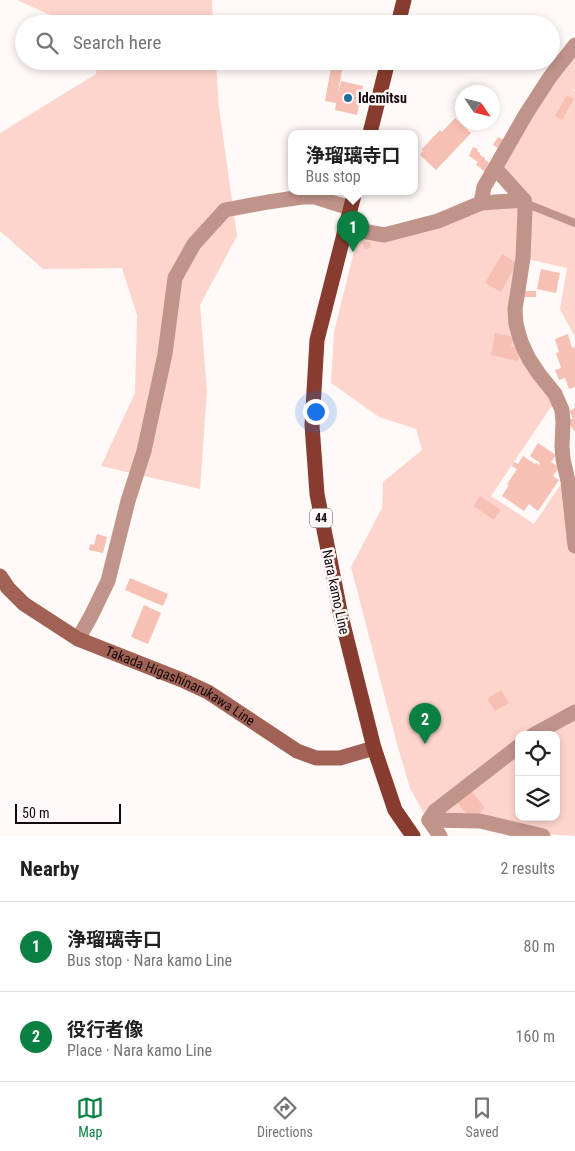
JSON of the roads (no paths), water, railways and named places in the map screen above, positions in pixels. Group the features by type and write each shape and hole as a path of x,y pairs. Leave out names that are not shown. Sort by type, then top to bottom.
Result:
{"main road":[{"path":"400,15 404,0"},
{"path":"371,130 386,70"},
{"name":"Nara kamo Line","path":"354,195 317,340 312,425 317,494 341,616 374,748 395,810 412,836"},
{"name":"Takada Higashinarukawa Line","path":"0,576 8,588 24,604 78,638 208,692 297,751 316,758 340,758 374,748"}],"street":[{"path":"560,64 575,45"},
{"path":"481,203 484,187 526,114 555,70"},
{"path":"495,168 524,200 523,258 515,309 516,324 521,342 529,359 538,374 555,394 562,410 563,459 568,481 575,546"},
{"path":"78,638 108,581 128,501 144,451 165,354 175,278 194,244 225,210 302,197 326,199 350,208"},
{"path":"346,228 384,235 438,221 481,203 524,200"},
{"path":"539,731 575,712"},
{"path":"429,820 435,811 515,749"},
{"path":"429,820 440,836"},
{"path":"429,820 480,821 542,836"}],"lane":[{"path":"524,200 530,206 575,223"}],"place":[{"name":"Idemitsu","path":"348,98"},
{"name":"浄瑠璃寺口","path":"353,252"},
{"name":"役行者像","path":"425,744"}]}
